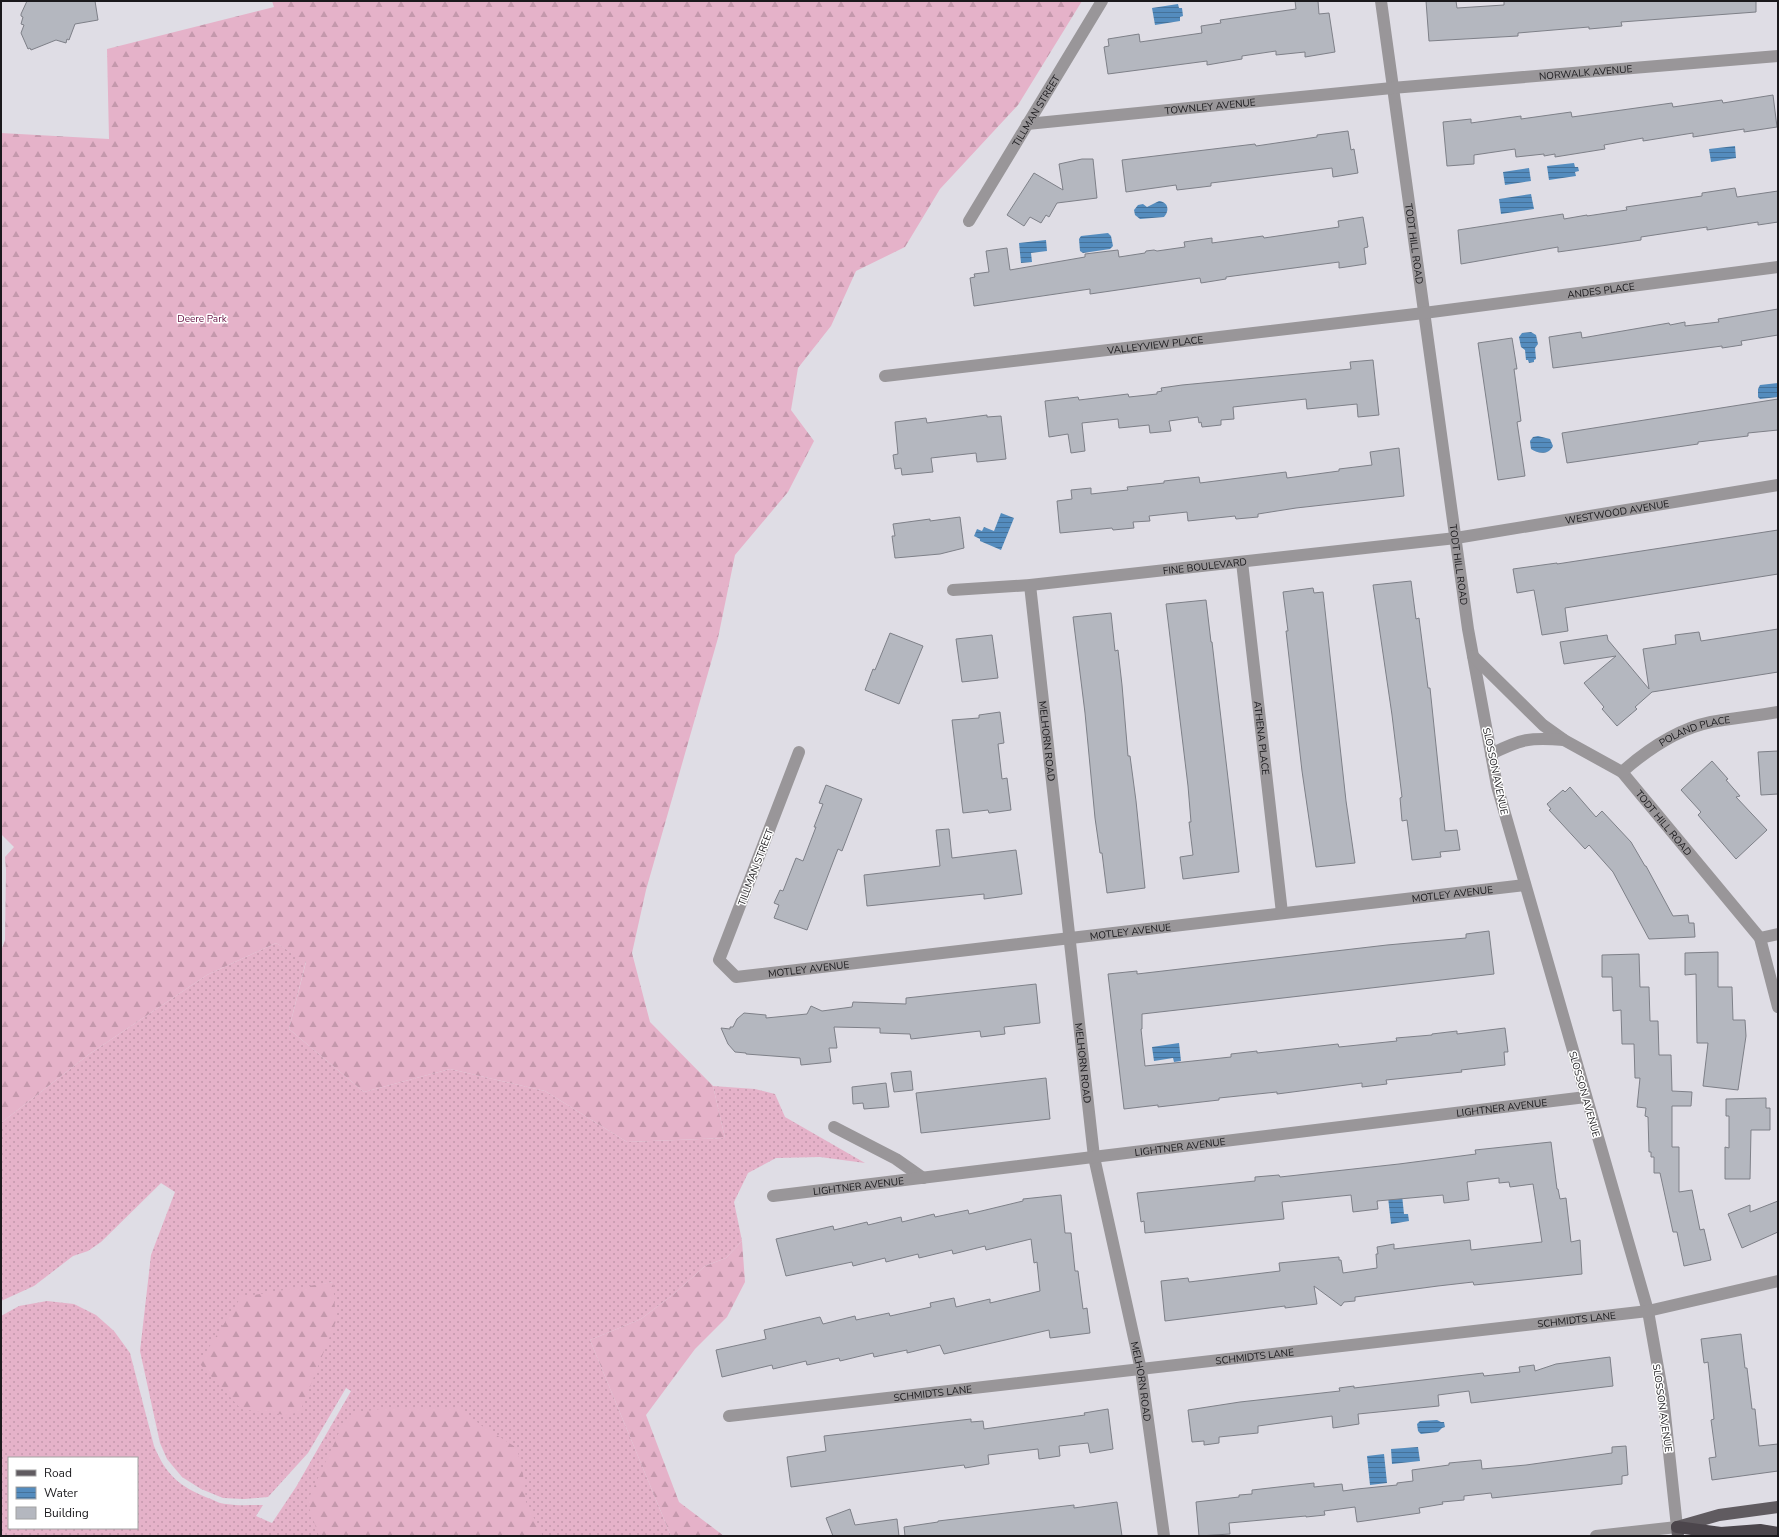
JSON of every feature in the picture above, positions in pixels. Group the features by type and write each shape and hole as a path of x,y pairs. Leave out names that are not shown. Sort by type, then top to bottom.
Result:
{"highway":[{"path":"1678,1532 1720,1533 1760,1530 1778,1533"}],"main road":[{"path":"1678,1532 1719,1515 1778,1507"}],"street":[{"name":"TILLMAN STREET","path":"969,221 1102,1"},
{"name":"TODT HILL ROAD","path":"1381,1 1392,88 1473,656 1543,724 1564,740 1622,772 1760,938 1778,1007"},
{"name":"NORWALK AVENUE","path":"1392,88 1778,56"},
{"name":"TOWNLEY AVENUE","path":"1027,124 1392,88"},
{"name":"ANDES PLACE","path":"1424,313 1778,267"},
{"name":"VALLEYVIEW PLACE","path":"885,376 1424,313"},
{"name":"WESTWOOD AVENUE","path":"1456,538 1778,485"},
{"name":"FINE BOULEVARD","path":"953,590 1030,585 1456,538"},
{"name":"ATHENA PLACE","path":"1242,562 1282,913"},
{"name":"MELHORN ROAD","path":"1030,585 1094,1157 1141,1370 1164,1536"},
{"name":"SLOSSON AVENUE","path":"1473,656 1497,786 1648,1311 1663,1396 1678,1532"},
{"name":"POLAND PLACE","path":"1622,772 1644,753 1669,737 1690,728 1711,722 1778,712"},
{"path":"1491,754 1513,742 1525,739 1564,740"},
{"name":"TILLMAN STREET","path":"736,977 719,960 799,752"},
{"name":"MOTLEY AVENUE","path":"736,977 1525,885"},
{"path":"1760,938 1778,934"},
{"name":"LIGHTNER AVENUE","path":"773,1196 1586,1097"},
{"path":"834,1127 896,1159 923,1178"},
{"name":"SCHMIDTS LANE","path":"729,1416 1648,1311 1778,1281"},
{"path":"1596,1536 1678,1532"}],"green space":[{"name":"Deere Park","path":"272,1 1082,1 1018,105 940,189 905,247 856,271 831,326 798,368 791,410 814,441 788,492 735,555 718,638 646,890 632,953 650,1022 713,1086 725,1138 627,1142 545,1091 450,1069 364,1092 289,1029 306,962 276,943 207,975 88,1055 1,1123 1,951 5,940 5,857 14,847 1,834 1,133 109,139 107,49 274,7"},
{"path":"276,943 306,961 289,1029 364,1092 450,1069 545,1091 627,1142 725,1138 713,1086 755,1089 775,1094 785,1117 865,1163 820,1157 776,1158 748,1173 734,1202 742,1241 726,1258 705,1266 675,1293 641,1319 590,1340 671,1536 1,1536 1,1316 19,1306 47,1301 74,1304 96,1315 114,1331 130,1353 154,1446 163,1465 181,1484 198,1494 219,1503 235,1505 263,1505 256,1516 272,1523 296,1487 351,1391 346,1388 308,1453 268,1497 244,1499 223,1498 201,1489 182,1477 167,1459 160,1443 140,1351 151,1255 175,1192 161,1183 101,1242 88,1251 73,1256 34,1286 1,1301 1,1123 88,1055 207,975","holes":["333,1282 241,1409 309,1287"]},
{"path":"742,1241 745,1282 727,1317 695,1349 646,1415 679,1502 724,1536 671,1536 590,1340 641,1319 675,1293 705,1266 726,1258"},
{"path":"333,1282 336,1321 300,1412 286,1415 241,1409 199,1363 241,1297"},
{"path":"458,1407 482,1426 517,1448 523,1474 526,1502 543,1536 319,1536 307,1502 342,1426 355,1413 380,1409"}],"water":[{"path":"1178,4 1179,8 1182,8 1183,16 1180,17 1180,21 1155,25 1152,8"},
{"path":"1735,146 1736,158 1711,162 1709,149"},
{"path":"1574,163 1575,167 1578,167 1579,171 1575,172 1576,176 1549,180 1547,166"},
{"path":"1529,168 1531,181 1505,185 1503,172"},
{"path":"1531,194 1534,209 1501,214 1499,199"},
{"path":"1159,201 1164,203 1167,207 1167,212 1164,217 1140,219 1135,215 1134,210 1138,205 1143,204 1147,207"},
{"path":"1108,233 1111,236 1113,246 1110,249 1083,253 1080,251 1079,239 1081,236"},
{"path":"1046,240 1047,251 1031,253 1032,262 1021,263 1019,243"},
{"path":"1531,332 1536,335 1538,344 1535,348 1536,359 1534,362 1529,363 1528,360 1526,360 1525,350 1521,347 1519,337 1522,333"},
{"path":"1778,383 1778,397 1760,399 1758,397 1758,389 1760,385"},
{"path":"1538,436 1550,439 1553,446 1549,451 1540,453 1531,449 1530,441 1533,437"},
{"path":"1001,513 1014,518 1001,550 980,541 980,539 974,536 977,529 982,531 984,527 994,531"},
{"path":"1179,1043 1181,1061 1174,1062 1173,1058 1154,1061 1152,1047"},
{"path":"1402,1195 1404,1214 1408,1214 1409,1221 1391,1224 1388,1197"},
{"path":"1437,1420 1444,1422 1445,1427 1438,1432 1421,1434 1418,1431 1417,1424 1420,1421"},
{"path":"1418,1447 1420,1461 1392,1464 1391,1449"},
{"path":"1384,1454 1387,1483 1370,1485 1367,1456"}],"building":[{"path":"27,1 95,1 98,20 75,24 69,40 67,39 66,43 56,40 31,50 30,48 28,49 21,33 24,25 21,24 23,17 21,14"},
{"path":"1295,1 1318,1 1319,14 1329,13 1335,52 1305,57 1305,52 1276,55 1276,51 1242,56 1242,59 1207,65 1207,61 1108,74 1104,47 1109,46 1108,39 1139,34 1140,42 1202,33 1201,26 1221,23 1220,20 1296,9"},
{"path":"1426,1 1456,1 1457,8 1504,5 1504,1 1756,1 1756,12 1621,22 1622,26 1589,29 1589,27 1518,33 1518,36 1429,41"},
{"path":"1773,95 1777,127 1744,132 1744,129 1693,137 1693,133 1643,141 1643,138 1604,145 1605,149 1555,157 1555,154 1544,156 1544,154 1516,157 1515,149 1474,155 1474,164 1447,166 1443,122 1471,119 1471,123 1521,116 1521,119 1571,112 1572,117 1672,103 1673,107 1722,100 1723,103"},
{"path":"1348,131 1351,150 1354,149 1358,173 1333,177 1332,168 1211,183 1211,186 1177,190 1176,185 1126,192 1122,160 1255,144 1256,146"},
{"path":"1082,159 1093,159 1097,198 1057,203 1049,217 1046,215 1041,223 1030,217 1024,226 1007,215 1034,173 1063,190 1059,164"},
{"path":"1735,188 1737,197 1778,191 1778,222 1758,225 1758,222 1707,230 1707,227 1641,237 1641,240 1608,245 1558,252 1558,247 1461,264 1458,230 1563,214 1564,219 1627,210 1626,207 1702,196 1702,193"},
{"path":"1363,217 1368,247 1364,248 1366,264 1339,268 1339,262 1226,277 1226,279 1201,283 1200,278 1090,294 1090,289 974,306 970,278 975,277 974,274 989,272 986,251 1007,248 1010,270 1085,257 1085,254 1118,250 1119,257 1145,253 1146,251 1185,247 1184,242 1212,238 1212,243 1263,236 1264,238 1339,227 1338,221"},
{"path":"1778,309 1778,335 1741,341 1742,345 1722,348 1722,346 1553,368 1549,337 1581,332 1582,338 1669,323 1670,325 1685,322 1685,326 1719,322 1718,319"},
{"path":"1512,338 1517,369 1514,369 1521,421 1517,422 1525,476 1498,480 1478,343"},
{"path":"1373,360 1379,415 1358,417 1357,404 1307,409 1306,399 1233,407 1234,419 1221,420 1221,425 1202,427 1201,422 1199,423 1198,417 1169,421 1171,431 1150,433 1149,425 1119,428 1118,419 1082,423 1085,451 1071,453 1068,434 1049,437 1045,401 1078,397 1079,400 1128,394 1129,397 1157,394 1157,392 1162,391 1161,388 1182,385 1351,369 1350,362"},
{"path":"1778,399 1778,430 1748,433 1748,436 1698,442 1698,444 1567,463 1562,433"},
{"path":"987,415 987,417 1001,416 1006,459 977,462 976,453 931,458 933,472 902,475 901,468 895,469 893,455 898,454 895,422 926,418 927,423"},
{"path":"1399,448 1404,496 1296,508 1258,514 1258,517 1236,519 1235,516 1188,521 1187,512 1149,516 1150,521 1133,522 1134,528 1113,530 1112,528 1060,533 1057,501 1072,499 1071,490 1091,488 1091,494 1128,490 1127,487 1199,477 1200,483 1286,472 1287,478 1372,465 1370,452"},
{"path":"960,517 964,548 940,554 895,558 892,536 895,536 893,524"},
{"path":"1778,530 1778,574 1565,608 1568,631 1542,635 1534,590 1517,593 1513,569 1557,564"},
{"path":"1411,581 1416,619 1419,618 1428,688 1430,688 1445,831 1457,830 1460,850 1440,852 1441,857 1412,860 1407,820 1402,821 1400,798 1402,797 1392,715 1373,585"},
{"path":"1313,588 1314,593 1323,592 1346,801 1355,863 1316,867 1302,771 1283,592"},
{"path":"1206,600 1239,872 1183,879 1180,857 1193,855 1189,822 1191,822 1166,604"},
{"path":"1111,613 1115,651 1118,650 1128,756 1130,756 1136,801 1145,888 1107,893 1102,853 1100,853 1095,818 1085,713 1073,617"},
{"path":"1778,629 1778,672 1652,692 1635,707 1637,709 1617,726 1602,709 1604,707 1584,683 1616,656 1564,664 1560,642 1607,635 1608,640 1649,689 1643,649 1676,644 1675,635 1699,632 1701,641"},
{"path":"890,633 923,646 899,704 865,690"},
{"path":"992,635 998,678 962,682 956,639"},
{"path":"1000,712 1004,743 998,744 1002,779 1007,778 1011,810 989,813 988,810 963,813 952,720 979,718 979,715"},
{"path":"1778,751 1778,794 1761,795 1758,752"},
{"path":"1712,761 1728,779 1726,780 1740,796 1736,797 1767,830 1736,859 1698,815 1701,812 1681,790"},
{"path":"826,785 862,799 842,851 838,849 807,930 774,918 779,905 774,903 780,890 783,891 796,858 803,861 823,804 819,803"},
{"path":"1570,787 1596,817 1602,811 1631,842 1673,916 1688,915 1689,923 1694,923 1695,937 1649,939 1613,872 1589,845 1585,849 1549,810 1551,809 1547,804 1563,790 1565,792"},
{"path":"949,829 952,858 1016,850 1022,894 984,899 984,894 867,906 864,875 940,866 936,830"},
{"path":"1489,931 1494,974 1142,1014 1141,1029 1145,1066 1231,1057 1231,1054 1257,1051 1257,1053 1338,1044 1339,1047 1397,1041 1396,1038 1457,1031 1457,1034 1505,1028 1508,1052 1504,1052 1505,1065 1461,1070 1462,1072 1386,1080 1387,1084 1362,1087 1362,1083 1277,1094 1277,1092 1219,1098 1219,1100 1158,1107 1158,1105 1124,1109 1108,974 1137,971 1137,974 1387,945 1466,938 1466,934"},
{"path":"1718,952 1718,987 1732,987 1733,1020 1745,1020 1746,1036 1738,1090 1703,1086 1708,1043 1697,1043 1696,974 1685,975 1685,953"},
{"path":"1639,954 1640,987 1649,987 1650,1021 1658,1021 1659,1055 1671,1055 1672,1091 1692,1092 1691,1106 1672,1106 1672,1147 1679,1147 1679,1192 1692,1190 1700,1230 1704,1229 1711,1260 1684,1266 1677,1232 1673,1232 1660,1173 1654,1173 1654,1157 1651,1157 1651,1152 1649,1152 1648,1117 1645,1116 1646,1108 1637,1107 1640,1078 1635,1078 1634,1044 1622,1044 1621,1010 1613,1011 1612,977 1602,977 1602,955"},
{"path":"1036,984 1040,1023 1004,1027 1005,1034 981,1037 980,1031 911,1039 910,1034 880,1033 880,1028 834,1027 837,1048 829,1048 831,1062 801,1065 800,1058 735,1052 728,1044 721,1028 730,1029 730,1027 733,1027 737,1019 744,1013 766,1015 766,1018 807,1014 811,1006 822,1011 852,1007 853,1002 906,1004 906,998"},
{"path":"911,1071 913,1090 894,1092 891,1073"},
{"path":"1046,1078 1050,1119 921,1133 916,1093"},
{"path":"886,1083 889,1107 864,1109 863,1103 853,1104 852,1087"},
{"path":"1766,1098 1766,1108 1770,1108 1770,1130 1751,1130 1750,1179 1725,1179 1725,1147 1729,1148 1729,1116 1726,1116 1726,1099"},
{"path":"1551,1142 1557,1189 1560,1199 1566,1198 1571,1242 1580,1240 1582,1274 1474,1285 1473,1282 1355,1297 1355,1301 1344,1302 1341,1306 1314,1286 1317,1304 1285,1308 1285,1306 1165,1321 1161,1281 1188,1278 1189,1282 1280,1271 1279,1263 1339,1257 1339,1260 1341,1260 1343,1273 1377,1268 1377,1247 1394,1244 1394,1249 1470,1240 1471,1250 1542,1242 1533,1184 1510,1187 1509,1182 1499,1183 1499,1178 1467,1182 1469,1200 1444,1203 1443,1195 1377,1201 1378,1209 1353,1212 1351,1195 1282,1202 1284,1219 1145,1233 1144,1221 1141,1222 1137,1193 1255,1181 1255,1177 1279,1175 1280,1177 1399,1164 1476,1154 1475,1150"},
{"path":"1061,1195 1065,1233 1071,1233 1075,1271 1078,1271 1083,1309 1087,1308 1090,1333 1050,1338 1049,1330 944,1354 940,1345 907,1353 907,1350 874,1357 873,1353 840,1361 839,1358 807,1365 806,1361 773,1369 772,1365 722,1377 716,1350 766,1339 764,1330 820,1317 823,1324 855,1316 856,1320 889,1313 890,1316 931,1307 930,1303 954,1298 956,1307 990,1299 990,1303 1040,1291 1037,1262 1034,1263 1031,1239 986,1250 985,1246 953,1254 952,1250 919,1258 918,1254 886,1262 885,1258 853,1266 852,1262 786,1276 776,1239 833,1226 834,1230 867,1222 868,1225 901,1217 902,1222 934,1214 935,1217 968,1210 969,1214 1023,1201 1023,1199"},
{"path":"1778,1201 1778,1232 1742,1248 1728,1214 1750,1205 1750,1212"},
{"path":"1741,1334 1752,1409 1755,1409 1759,1446 1778,1444 1778,1471 1712,1480 1709,1458 1716,1457 1711,1420 1714,1419 1708,1362 1704,1363 1701,1339"},
{"path":"1610,1357 1613,1386 1471,1403 1469,1391 1438,1395 1439,1406 1358,1414 1359,1424 1333,1428 1332,1416 1258,1426 1258,1433 1219,1437 1219,1443 1204,1445 1204,1441 1192,1442 1188,1410 1240,1402 1340,1391 1339,1388 1354,1386 1354,1388 1483,1373 1484,1376 1520,1372 1519,1367 1534,1365 1535,1371 1556,1364"},
{"path":"1108,1409 1113,1449 1090,1453 1088,1443 1059,1446 1060,1456 1039,1459 1038,1449 988,1455 989,1464 965,1468 964,1465 791,1487 787,1457 826,1451 824,1436 971,1419 971,1422 983,1421 984,1429 1085,1415 1084,1413"},
{"path":"1626,1446 1628,1475 1622,1476 1622,1484 1492,1498 1491,1493 1464,1496 1464,1500 1442,1502 1443,1504 1419,1508 1420,1513 1357,1522 1355,1507 1324,1511 1325,1515 1229,1523 1230,1534 1199,1536 1196,1502 1239,1497 1239,1495 1252,1494 1252,1490 1314,1483 1314,1487 1342,1484 1343,1491 1397,1485 1397,1483 1413,1481 1412,1470 1449,1465 1449,1463 1481,1460 1482,1469 1526,1465 1612,1453 1612,1447"},
{"path":"1117,1502 1122,1536 905,1536 904,1527 938,1521 1074,1505 1074,1508"},
{"path":"850,1509 855,1525 897,1519 899,1536 833,1536 826,1518"}]}
